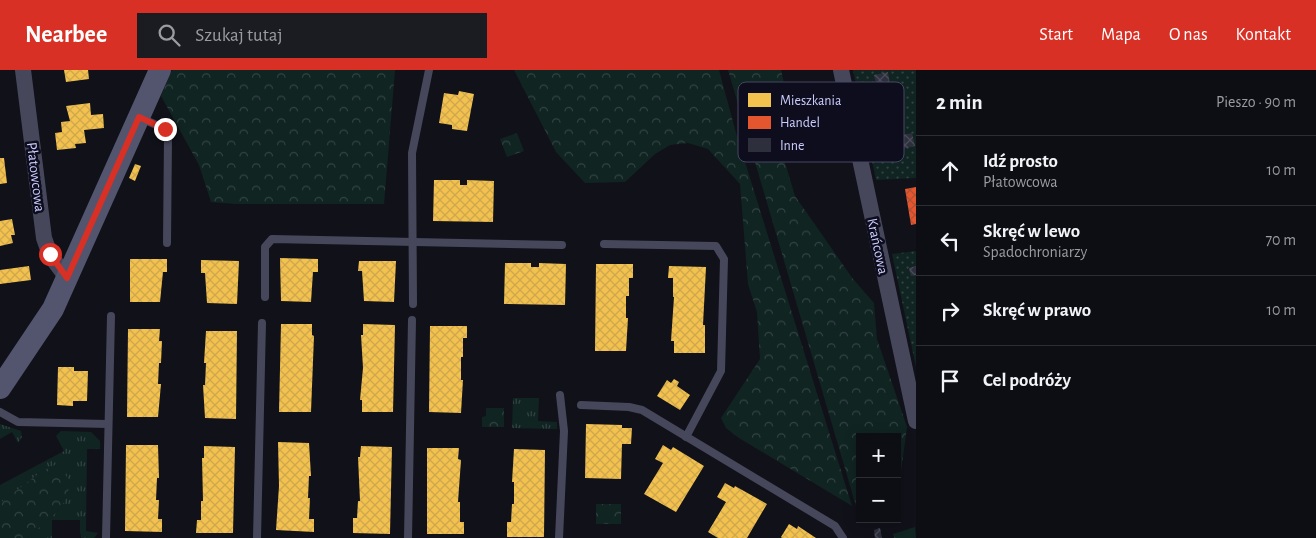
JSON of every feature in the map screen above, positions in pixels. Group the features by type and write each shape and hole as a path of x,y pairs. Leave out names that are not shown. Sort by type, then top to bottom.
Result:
{"street":[{"name":"Płatowcowa","path":"23,70 44,238 50,254 67,278"},
{"path":"0,388 44,324 67,278 160,70"},
{"name":"Krańcowa","path":"861,162 916,421"}],"lane":[{"path":"412,304 412,153 429,70"},
{"path":"139,117 165,129 168,137 167,243"},
{"path":"265,297 265,247 272,239 412,243 562,244"},
{"path":"604,244 716,246 722,253 724,259 721,371 686,437"},
{"path":"106,538 110,316"},
{"path":"408,538 412,320"},
{"path":"257,538 262,323"},
{"path":"559,538 564,432 560,395"},
{"path":"581,405 629,407 642,410 835,526 843,538"},
{"path":"0,412 18,422 108,424"}],"green space":[{"path":"172,70 395,70 384,204 235,204 211,202 199,165 161,96"},
{"path":"514,70 719,70 738,139 738,162 745,162 852,506 739,438 726,428 721,418 760,359 757,312 748,284 740,184 708,149 688,143 670,145 655,154 625,182 585,183 556,152"},
{"path":"728,70 781,70 784,82 738,82 738,104"},
{"path":"853,70 916,70 916,178 876,180 872,162 904,162 904,82 856,82"},
{"path":"517,133 524,151 507,157 500,139"},
{"path":"755,162 785,162 795,196 853,279 874,303 877,339 907,427 901,471 901,433 856,433 856,506"},
{"path":"916,251 916,367 892,254"},
{"path":"513,398 539,398 538,421 557,422 557,429 512,428"},
{"path":"486,408 504,408 504,427 482,427 482,417 486,416"},
{"path":"0,424 21,431 22,437 18,443 12,432 0,439"},
{"path":"61,431 91,432 100,441 100,449 87,449 86,531 98,533 94,538 82,538 80,520 52,520 52,538 28,538 61,506 65,499 68,479 20,488 0,504 0,485 64,451 56,436"},
{"path":"57,464 68,480 69,489 62,506 28,538 0,538 0,503 42,471"},
{"path":"596,504 621,504 621,524 596,524"},
{"path":"915,527 916,538 894,538 893,534"}],"building: Mieszkania":[{"path":"64,70 88,70 89,79 66,82"},
{"path":"459,91 474,94 467,131 452,129 452,125 439,123 444,93 458,95"},
{"path":"90,103 91,115 103,114 104,128 84,130 86,143 75,144 76,148 57,150 55,133 62,132 61,122 70,121 66,106"},
{"path":"0,158 4,158 7,183 0,184"},
{"path":"135,164 141,166 135,181 129,178"},
{"path":"434,180 460,180 460,185 467,185 467,180 494,181 493,222 433,221"},
{"path":"12,219 15,235 11,235 13,243 0,246 0,221"},
{"path":"280,258 318,259 318,272 313,272 311,302 281,301"},
{"path":"130,259 167,259 167,272 163,272 160,302 130,302"},
{"path":"201,260 239,261 237,304 207,303 205,273 201,273"},
{"path":"359,261 396,261 394,302 364,301 362,271 358,271"},
{"path":"505,263 531,263 531,267 539,267 539,263 566,264 565,305 504,304"},
{"path":"596,264 633,264 633,278 629,278 629,296 626,296 626,318 628,318 626,351 595,351"},
{"path":"29,266 31,280 0,284 0,270"},
{"path":"669,266 706,267 703,325 705,325 705,353 674,353 674,341 671,341 674,297 673,278 668,278"},
{"path":"281,324 312,324 312,335 314,336 311,412 279,412"},
{"path":"363,324 395,325 393,412 362,412 362,400 360,400 363,368 361,335 363,335"},
{"path":"430,326 467,326 467,338 463,338 463,357 461,357 461,380 463,380 461,413 429,412"},
{"path":"128,329 160,329 159,341 162,341 161,363 159,363 158,384 161,384 158,417 127,417"},
{"path":"206,331 237,331 236,419 205,418 203,385 205,385"},
{"path":"58,367 74,367 74,371 88,371 87,401 73,401 73,406 57,405"},
{"path":"674,379 679,382 677,386 690,395 680,410 657,396 667,380 671,383"},
{"path":"586,424 622,425 622,428 632,428 631,444 622,444 621,479 585,478"},
{"path":"278,442 309,443 311,476 309,476 309,519 314,519 314,532 276,530 279,486"},
{"path":"126,445 158,445 159,478 157,478 156,500 159,500 158,519 162,519 162,532 125,531"},
{"path":"663,445 671,450 673,447 704,466 676,512 644,494 663,463 655,459"},
{"path":"204,446 235,447 233,533 196,533 197,520 201,520 201,501 203,501 202,458 204,458"},
{"path":"361,446 392,447 390,534 353,533 353,518 357,518 358,501 360,501 358,457 360,457"},
{"path":"427,448 459,448 458,459 461,460 458,502 460,502 460,522 464,522 464,534 427,534"},
{"path":"514,449 545,450 544,537 507,537 507,522 511,522 512,504 514,504 514,482 512,482"},
{"path":"725,483 734,488 735,486 767,504 747,538 718,538 708,532 726,502 717,497"},
{"path":"789,524 797,529 798,526 816,538 782,538"}],"building: Handel":[{"path":"916,187 916,224 911,225 905,189"}],"building: Inne":[{"path":"888,72 890,82 876,82 874,75"},
{"path":"912,133 915,146 904,149 904,135"},
{"path":"916,266 916,275 911,276 909,268"},
{"path":"880,528 882,538 875,538 874,530"}],"route":[{"path":"50,254 67,278 139,117 158,124 165,129"}]}
